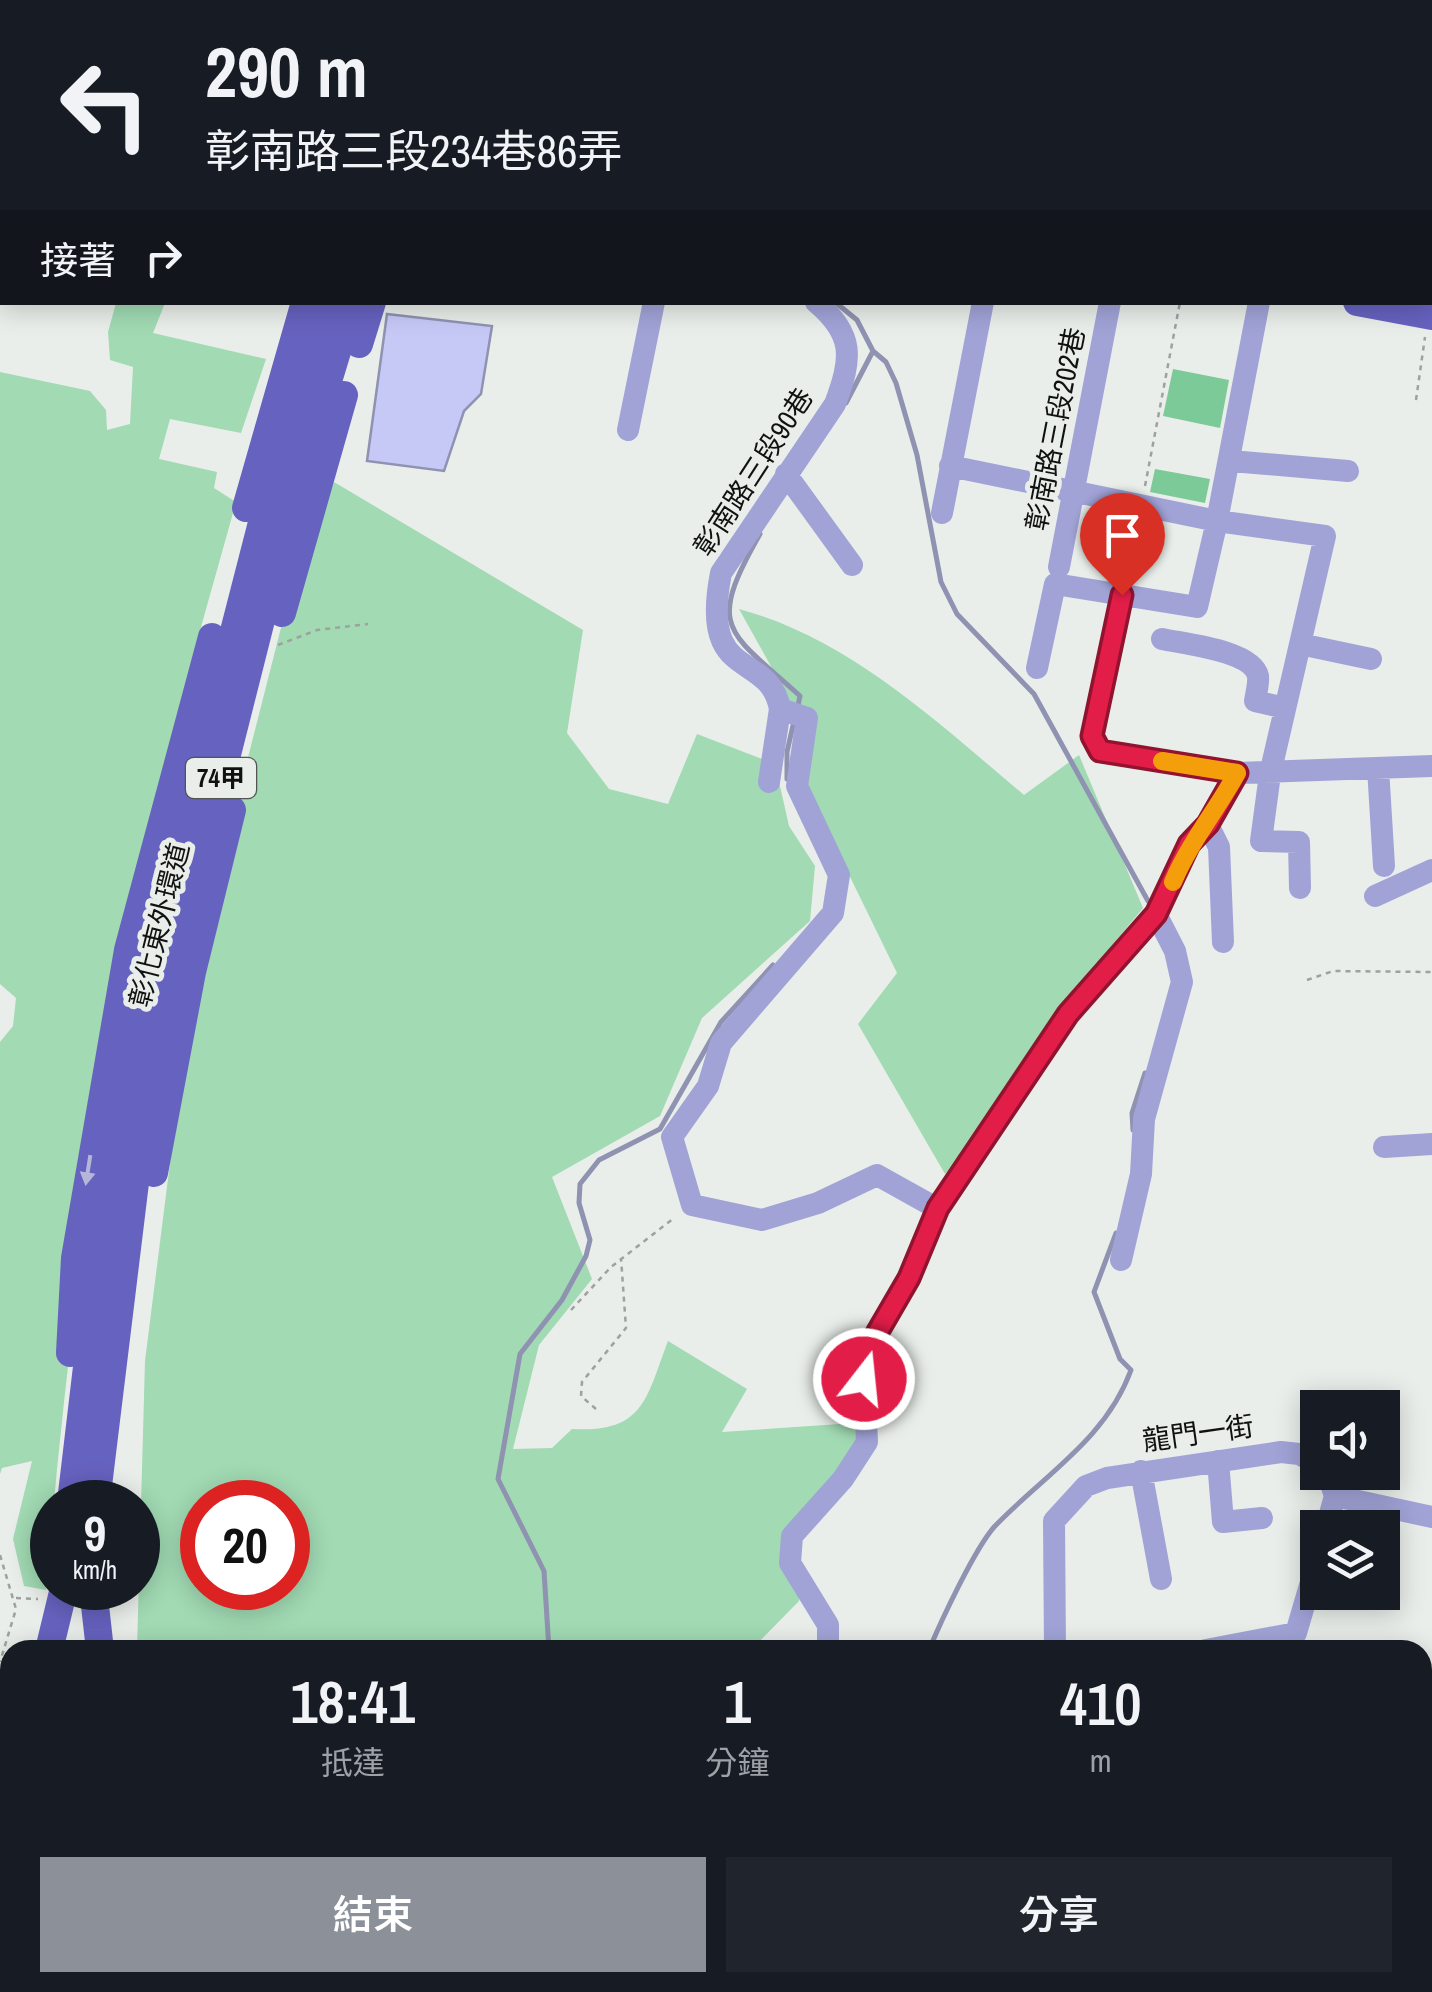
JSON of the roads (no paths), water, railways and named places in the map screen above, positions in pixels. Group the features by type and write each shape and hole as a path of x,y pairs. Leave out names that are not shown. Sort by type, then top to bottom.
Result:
{"main road":[{"name":"74甲","path":"87,1452 71,1306 96,1114 128,950 304,305"},
{"name":"彰化東外環道","path":"77,1480 87,1452 110,1260 117,1114 149,962 266,507 327,305"},
{"name":"彰化東外環道","path":"110,1260 173,968 288,513 351,305"},
{"name":"74甲","path":"87,1452 192,972 273,647 371,305"},
{"name":"彰化東外環道","path":"87,1452 92,1480"},
{"path":"52,1640 59,1610"},
{"path":"64,1640 65,1610"},
{"path":"89,1640 91,1610"},
{"path":"95,1610 99,1640"}],"street":[{"path":"628,430 653,305"},
{"name":"彰南路三段90巷","path":"820,305 837,320 848,339 835,404 721,573 714,605 722,647 778,696 780,710 807,718 797,786 839,875 839,890 834,913 720,1043 708,1086 672,1137 692,1205 762,1220 818,1203 878,1174 938,1208"},
{"path":"942,513 982,305"},
{"name":"彰南路三段202巷","path":"1059,567 1109,305"},
{"path":"1037,668 1054,584 1197,608 1230,462 1258,305"},
{"path":"1230,462 1348,471"},
{"path":"950,466 1140,507 1325,536 1270,774 1262,841 1299,842 1300,888"},
{"path":"786,474 852,565"},
{"path":"1122,595 1092,736 1100,751 1237,773 1432,766"},
{"path":"1162,640 1225,652 1252,666 1258,676 1255,700 1284,708"},
{"path":"1300,644 1371,658"},
{"path":"769,782 780,710"},
{"path":"1378,768 1384,866"},
{"path":"828,1640 828,1625 790,1563 792,1536 843,1479 867,1442 864,1379 873,1340 909,1278 938,1208 1068,1014 1156,914 1189,844 1208,824 1237,773"},
{"path":"1208,824 1219,847 1224,942"},
{"path":"1376,896 1432,870"},
{"path":"1121,1260 1141,1174 1144,1119 1182,982 1175,951 1156,914"},
{"path":"1384,1147 1432,1144"},
{"name":"龍門一街","path":"1055,1640 1054,1521 1086,1486 1141,1472 1281,1452 1300,1455"},
{"path":"1218,1461 1223,1522 1262,1518"},
{"path":"1141,1472 1160,1580"},
{"path":"1331,1510 1333,1490"},
{"path":"1335,1496 1432,1517"},
{"path":"1259,1640 1296,1633 1303,1610"}],"water":[{"path":"387,314 492,326 481,394 464,411 444,471 367,461"}],"waterway":[{"path":"839,305 857,320 873,351 846,403"},
{"path":"873,351 886,362 896,383 917,455 941,582 957,614 1034,694 1148,901"},
{"path":"760,534 733,590 729,609 732,626 755,656 800,696 797,710"},
{"path":"787,779 787,752 794,721"},
{"path":"548,1640 544,1571 498,1479 520,1354 562,1300 586,1256 590,1240 579,1203 580,1184 599,1160 660,1129 721,1022 773,965"},
{"path":"1133,1130 1132,1113 1145,1073"},
{"path":"934,1640 987,1536 1090,1436 1120,1394 1131,1370 1120,1359 1094,1292 1116,1233"}]}
